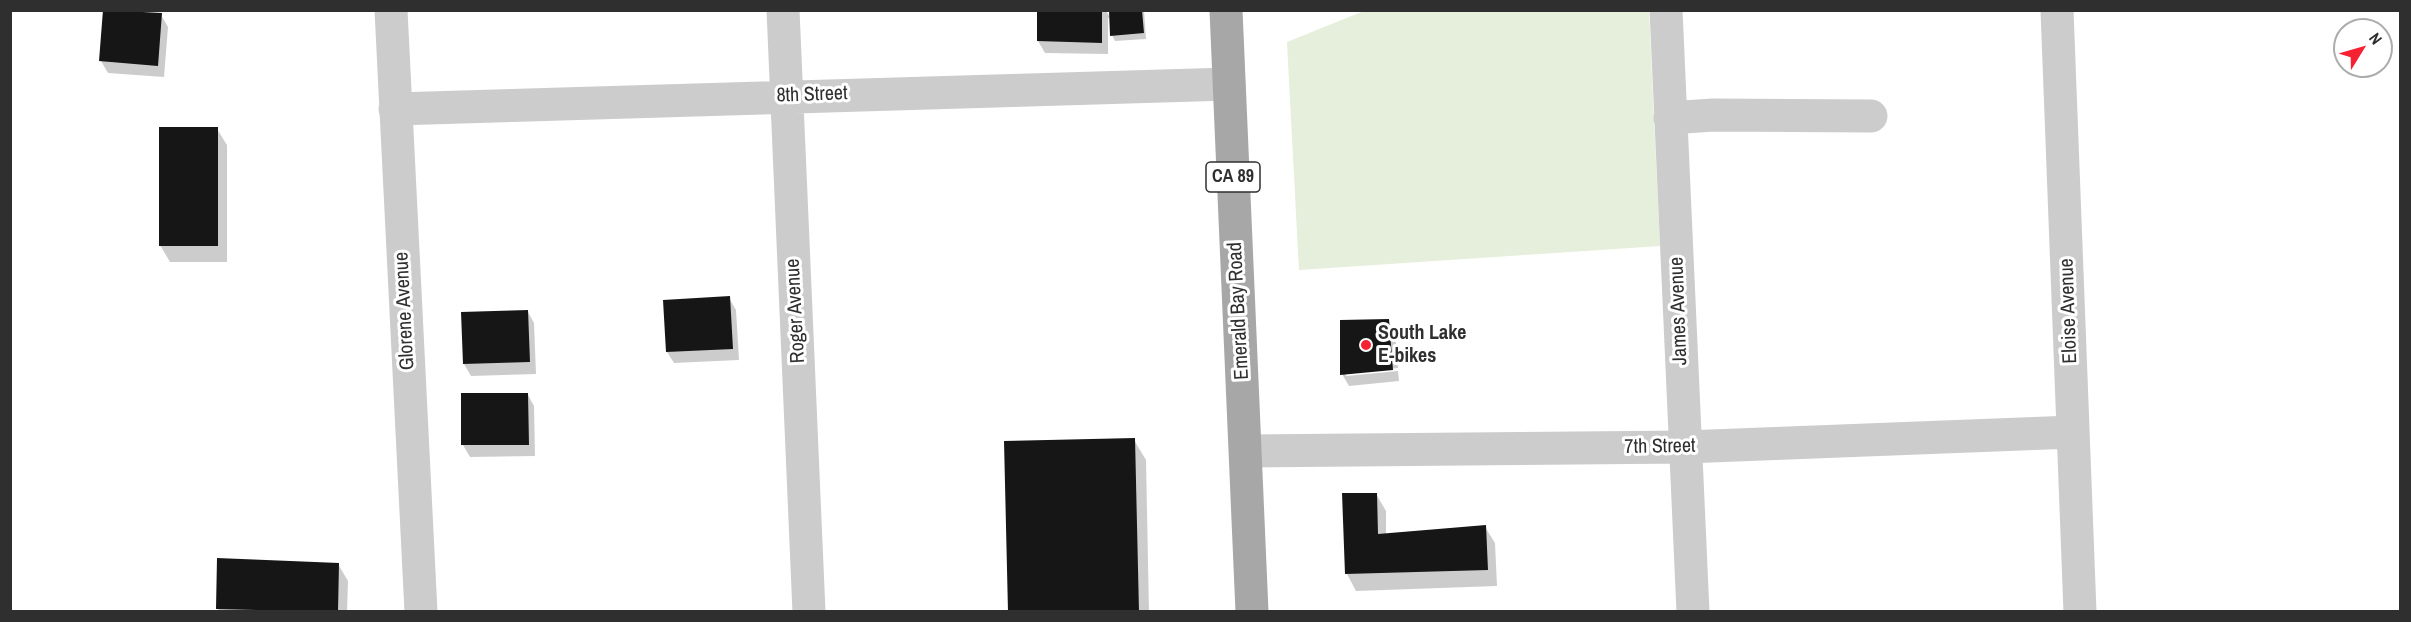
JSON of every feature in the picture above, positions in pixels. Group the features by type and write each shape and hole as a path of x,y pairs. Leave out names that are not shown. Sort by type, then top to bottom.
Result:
{"main road":[{"name":"Emerald Bay Road","path":"1226,10 1252,612"}],"street":[{"name":"Glorene Avenue","path":"391,10 421,612"},
{"name":"Roger Avenue","path":"783,10 809,612"},
{"name":"James Avenue","path":"1666,10 1693,612"},
{"name":"Eloise Avenue","path":"2057,10 2080,612"},
{"name":"8th Street","path":"395,109 1229,84"},
{"path":"1670,118 1713,115 1871,116"},
{"name":"7th Street","path":"1246,451 1685,447 2073,432"}],"green space":[{"path":"1364,11 1649,11 1660,246 1299,270 1287,42"}],"building":[{"path":"103,10 162,13 158,66 99,61"},
{"path":"1037,10 1102,10 1102,43 1037,41"},
{"path":"1109,10 1142,10 1144,33 1110,36"},
{"path":"159,127 218,127 218,246 159,246"},
{"path":"730,296 733,349 666,352 663,300"},
{"path":"528,310 530,362 463,364 461,312"},
{"name":"South Lake E-bikes","path":"1389,319 1393,370 1340,375 1340,320"},
{"path":"461,393 528,393 529,445 461,445"},
{"path":"1135,438 1139,612 1008,612 1004,441"},
{"path":"1342,493 1377,493 1378,534 1486,525 1488,570 1345,574"},
{"path":"217,558 339,563 338,612 216,609"}],"place":[{"name":"South Lake E-bikes","path":"1366,345"}]}
